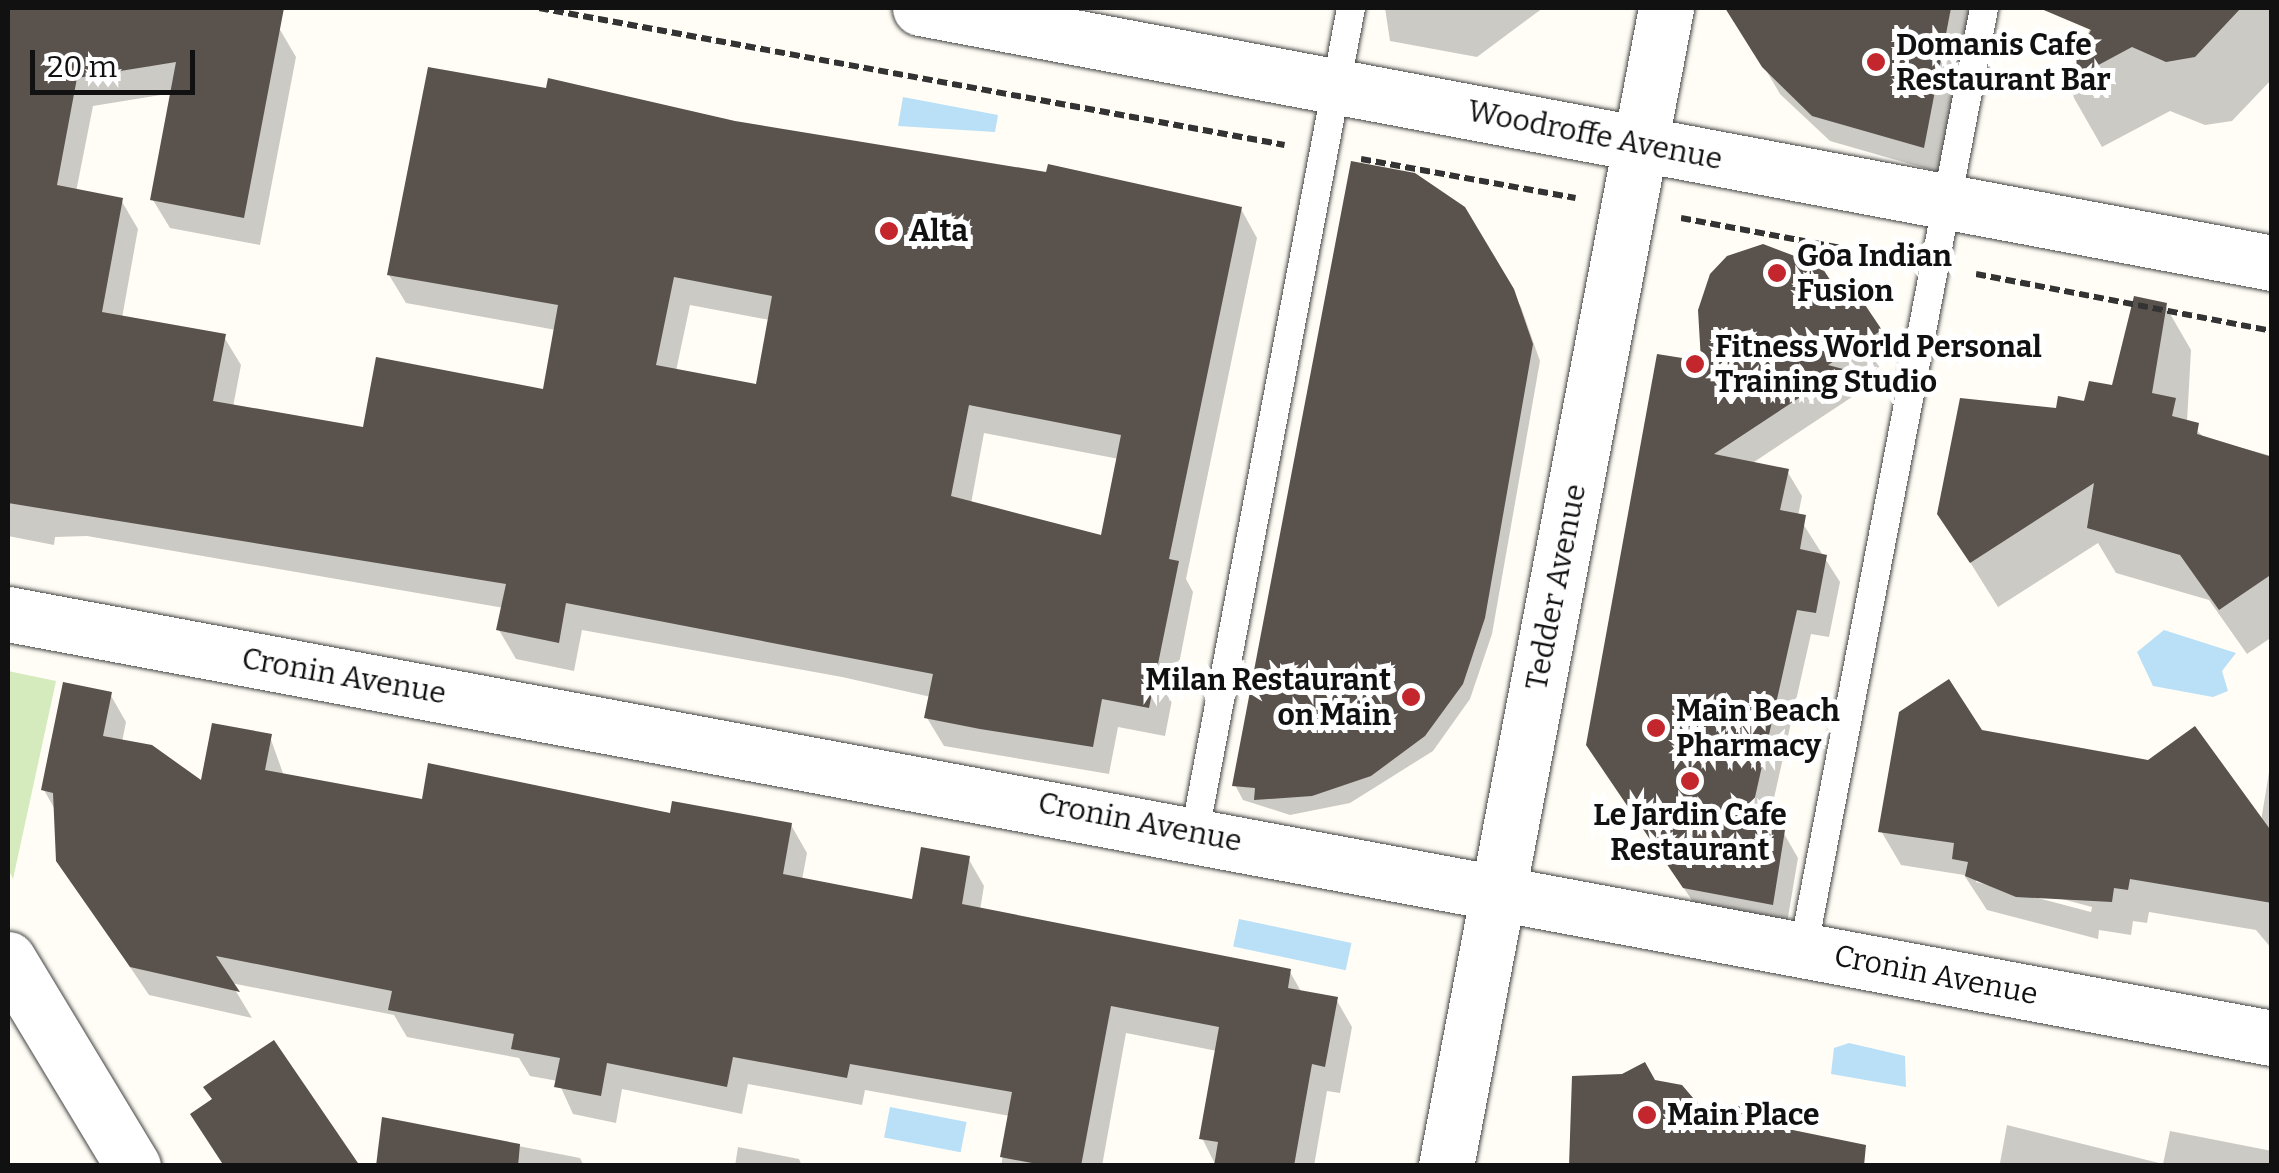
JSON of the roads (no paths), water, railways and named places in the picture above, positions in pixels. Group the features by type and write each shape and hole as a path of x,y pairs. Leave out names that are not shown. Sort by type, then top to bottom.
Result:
{"street":[{"name":"Woodroffe Avenue","path":"920,8 1337,82 1640,146 2272,263"},
{"name":"Tedder Avenue","path":"1446,1166 1666,8"},
{"name":"Cronin Avenue","path":"8,614 1195,832 1498,894 2272,1038"},
{"path":"8,960 133,1166"}],"lane":[{"path":"1195,832 1351,8"},
{"path":"1803,951 1984,8"}],"water":[{"path":"903,97 998,115 995,132 898,126"},
{"path":"2164,630 2236,653 2222,671 2228,691 2213,697 2153,686 2137,652"},
{"path":"1239,919 1351,943 1346,970 1233,946"},
{"path":"1849,1043 1905,1056 1906,1087 1831,1074 1834,1048"},
{"path":"890,1107 967,1122 961,1152 884,1137"}],"place":[{"name":"Domanis Cafe Restaurant Bar","path":"1876,62"},
{"name":"Alta","path":"889,231"},
{"name":"Goa Indian Fusion","path":"1777,273"},
{"name":"Fitness World Personal Training Studio","path":"1695,364"},
{"name":"Milan Restaurant on Main","path":"1411,697"},
{"name":"Main Beach Pharmacy","path":"1656,728"},
{"name":"Le Jardin Cafe Restaurant","path":"1690,781"},
{"name":"Main Place","path":"1647,1115"}]}
